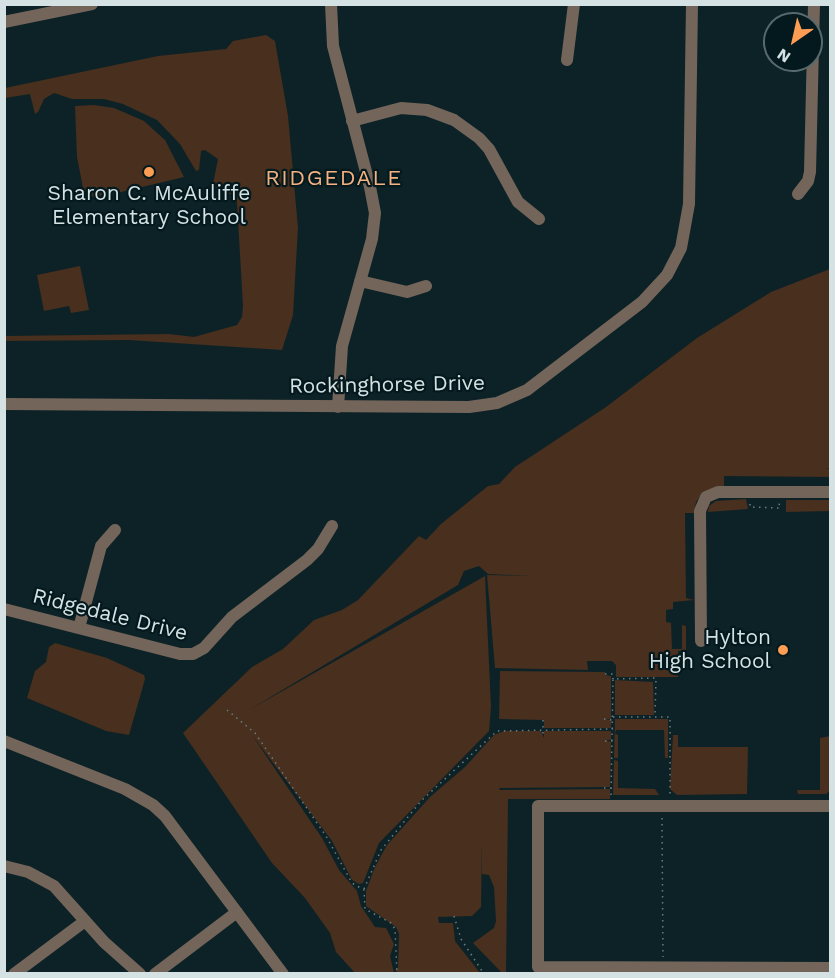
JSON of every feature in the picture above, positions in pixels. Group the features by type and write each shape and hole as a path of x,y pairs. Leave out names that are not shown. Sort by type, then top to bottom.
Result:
{"street":[{"path":"4,22 92,4"},
{"path":"331,4 333,46 375,213 372,239 342,346 338,407"},
{"path":"567,60 574,4"},
{"name":"Rockinghorse Drive","path":"4,404 469,407 510,399 543,379 656,288 675,260 686,224 692,4"},
{"path":"798,194 808,181 810,172 814,4"},
{"path":"352,121 401,108 427,110 447,116 467,128 484,144 495,159 518,202 539,219"},
{"path":"360,281 407,292 426,286"},
{"path":"700,641 700,511 706,497 718,492 831,492"},
{"name":"Ridgedale Drive","path":"4,609 180,654 193,654 204,648 232,617 312,555 332,526"},
{"path":"78,628 101,546 115,530"},
{"path":"4,741 125,789 153,805 165,816 283,974"},
{"path":"831,806 538,806 538,967 831,968"},
{"path":"4,866 28,872 48,882 68,899 85,921 140,974"},
{"path":"155,974 237,912"},
{"path":"15,974 85,921"}],"path":[{"path":"604,674 613,674 611,797"},
{"path":"613,679 656,678 656,717"},
{"path":"227,710 255,733 326,836 351,883 364,890"},
{"path":"604,719 670,717 670,797"},
{"path":"543,720 543,738"},
{"path":"397,974 395,929 391,923 365,909 364,890 381,850 422,801 497,731 613,729"},
{"path":"605,741 613,741"},
{"path":"604,788 612,788"},
{"path":"662,811 663,961"},
{"path":"454,916 461,939 484,974"}],"shaded area":[{"path":"266,35 275,41 288,116 298,228 293,315 282,350 129,340 5,341 5,336 169,334 194,337 237,325 242,317 243,306 237,203 235,196 215,188 213,184 218,159 205,150 201,151 199,170 196,171 180,144 157,120 123,104 104,99 72,99 54,93 44,99 35,114 30,94 5,98 5,88 158,56 226,49 233,41"},
{"path":"94,105 114,108 144,121 165,140 184,177 117,193 90,197 84,193 77,157 75,106"},
{"path":"80,266 89,310 71,313 69,306 44,311 37,275"},
{"path":"830,269 830,468 826,468 830,469 830,477 724,476 724,486 703,492 696,502 694,513 685,513 686,598 694,600 673,602 673,609 666,610 666,622 671,623 672,649 682,649 682,625 686,626 686,650 678,651 678,677 616,677 616,665 612,661 587,661 588,670 495,668 487,575 532,576 488,574 479,566 464,571 458,585 249,710 485,576 491,707 489,731 379,843 363,883 359,884 352,880 332,841 252,735 322,838 339,870 357,891 361,906 375,927 386,928 394,944 390,956 394,973 355,973 336,952 330,933 305,898 272,863 183,733 252,667 283,649 314,620 342,610 358,600 419,536 426,540 441,524 488,486 499,484 515,467 606,407 697,338 771,292"},
{"path":"746,499 748,509 708,512 709,506 716,501"},
{"path":"786,500 830,500 830,511 786,512"},
{"path":"55,643 107,658 144,675 145,679 129,735 106,731 27,698 35,671 46,662 49,647"},
{"path":"500,671 605,672 605,675 611,676 611,719 604,719 611,720 611,728 544,728 544,720 499,719"},
{"path":"615,680 653,682 654,715 615,715"},
{"path":"615,719 668,719 668,758 665,758 664,730 616,730 618,758 614,758"},
{"path":"504,731 541,731 544,738 544,731 611,731 611,740 605,740 611,742 610,787 499,788 500,790 610,789 610,799 508,799 506,973 502,973 473,943 494,928 496,921 494,887 489,875 482,874 482,842 481,907 472,916 438,917 439,923 453,923 455,941 480,973 398,973 395,970 398,968 399,934 396,927 366,906 366,891 375,867 387,845 430,797 465,767 494,735"},
{"path":"673,735 678,735 678,747 748,747 747,794 677,795 670,789"},
{"path":"830,736 830,791 826,794 798,794 797,790 820,790 820,738"},
{"path":"614,760 618,761 618,788 655,789 659,795 613,795"}],"place":[{"name":"Sharon C. McAuliffe Elementary School","path":"149,172"},
{"name":"Hylton High School","path":"783,650"}],"district":[{"name":"RIDGEDALE","path":"334,179"}]}
